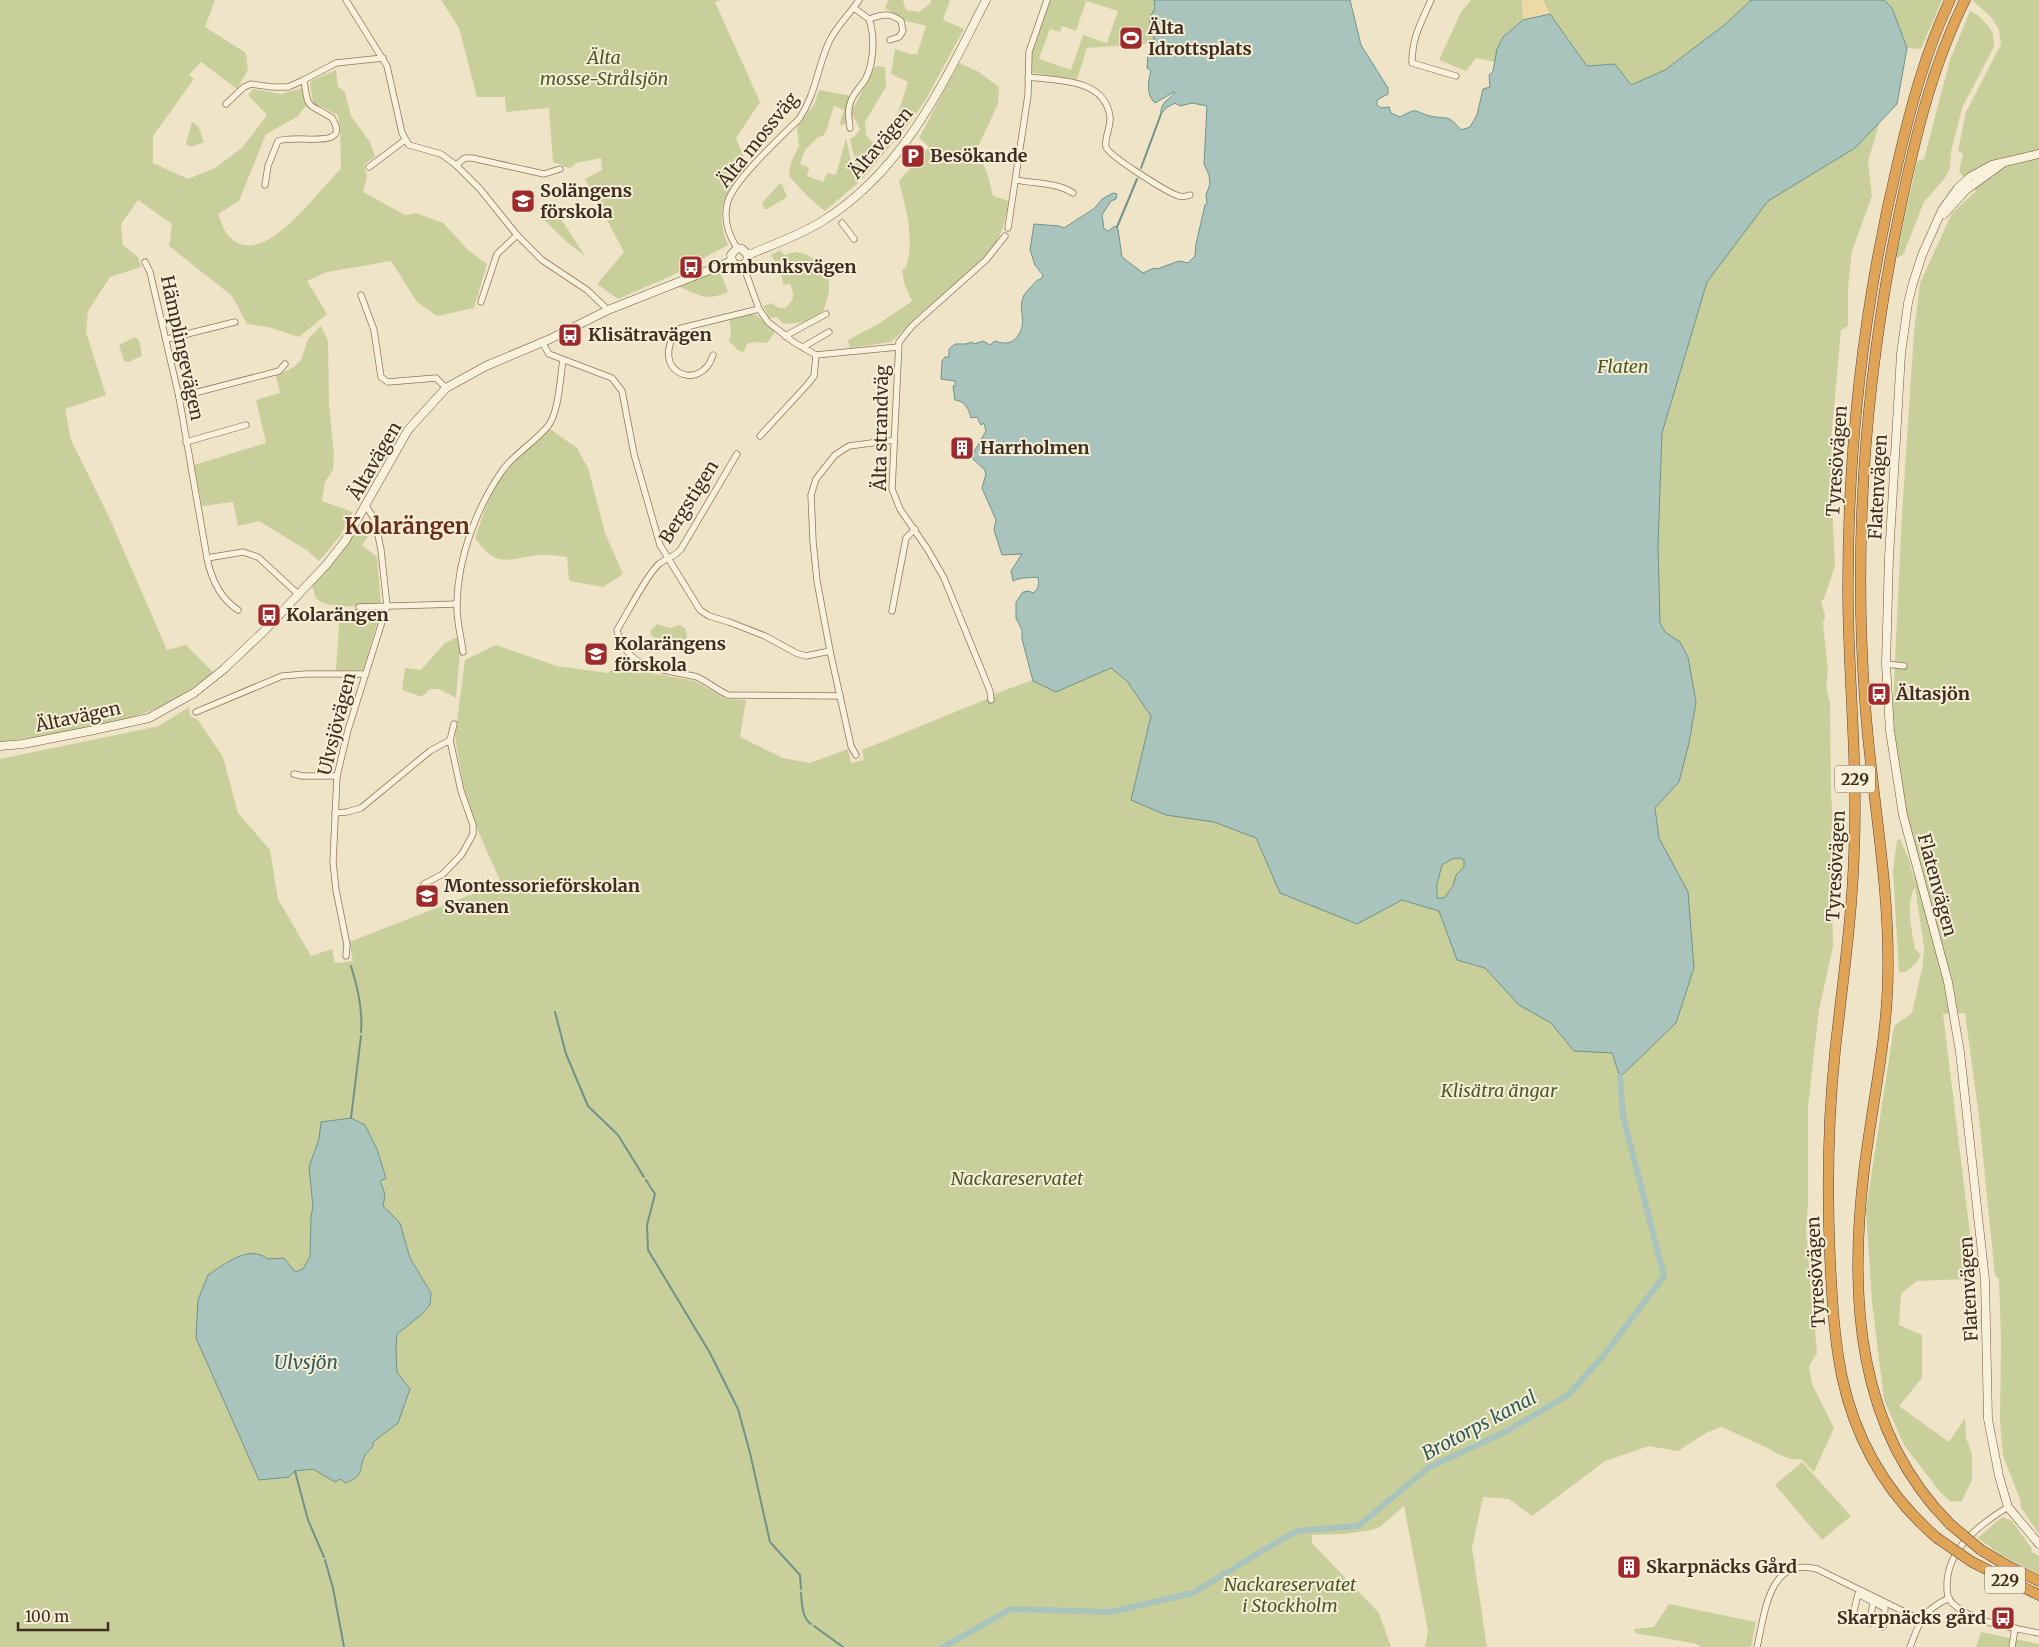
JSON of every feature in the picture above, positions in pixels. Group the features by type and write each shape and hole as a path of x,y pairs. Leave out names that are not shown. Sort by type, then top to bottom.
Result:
{"highway":[{"name":"Tyresövägen","path":"1950,0 1924,65 1891,189 1869,311 1857,407 1848,558 1848,612 1855,780 1854,856 1848,948 1834,1064 1828,1174 1832,1294 1841,1372 1847,1399 1864,1444 1883,1479 1911,1513 1937,1538 1972,1562 2039,1595"},
{"name":"Tyresövägen","path":"1965,0 1943,48 1904,189 1879,326 1867,430 1861,563 1865,699 1886,908 1888,967 1885,1028 1861,1199 1859,1258 1862,1324 1873,1390 1888,1436 1904,1467 1917,1486 1950,1524 1981,1550 2039,1581"}],"street":[{"path":"346,0 383,58 405,140 409,145 442,154 456,164 480,189 517,235 542,260 587,290 608,310"},
{"name":"Älta mossväg","path":"737,248 727,226 726,211 728,200 740,181 799,119 813,94 829,41 859,0"},
{"name":"Ältavägen","path":"748,255 820,223 862,190 888,163 925,115 986,0"},
{"path":"1008,228 1028,95 1029,52 1047,0"},
{"path":"1431,0 1412,45 1412,63 1456,76"},
{"path":"850,128 848,113 851,100 866,79 871,66 872,36 869,19 854,8"},
{"path":"869,19 882,14 892,15 900,21 903,31 899,38 890,40"},
{"path":"226,104 244,87 250,84 288,87 336,63 383,58"},
{"path":"1028,77 1084,84 1092,89 1103,99 1110,116 1106,144 1109,152 1119,161 1178,196 1190,195"},
{"path":"265,185 268,166 278,141 288,137 324,140 335,135 336,128 332,118 315,109 307,102 304,80"},
{"path":"369,167 405,140"},
{"name":"Flatenvägen","path":"2039,154 2004,162 1966,190 1936,224 1922,255 1913,283 1903,334 1888,587 1886,664 1890,731 1903,815 1948,982 1960,1052 1985,1280 1988,1419 1999,1476 2008,1507 2039,1544"},
{"path":"456,164 465,158 472,158 544,174 560,169"},
{"path":"1016,180 1054,185 1073,193"},
{"path":"842,223 854,239"},
{"path":"482,302 497,254 517,235"},
{"name":"Älta strandväg","path":"991,700 990,691 972,651 948,586 915,529 900,509 892,489 898,347 905,333 986,260 1004,236"},
{"path":"737,248 742,248 748,255 747,261 743,265 736,265 732,261 731,255 737,248"},
{"name":"Ältavägen","path":"0,746 23,744 94,730 158,714 194,693 224,669 264,631 341,547 408,430 446,388 486,366 542,342 608,310 732,261"},
{"name":"Hämplingevägen","path":"145,262 150,272 167,339 211,576 218,589 238,610"},
{"path":"743,265 759,309 768,322 785,336 816,355 898,347"},
{"path":"361,294 374,330 382,378 388,382 436,378 446,388"},
{"path":"712,355 706,368 700,372 693,374 679,372 672,368 668,360 671,338 678,328 759,309"},
{"path":"785,336 826,314"},
{"path":"167,339 234,322"},
{"path":"803,347 829,332"},
{"path":"542,342 549,354 612,378 622,391 637,463 660,544 700,610 709,616 764,636 796,653 806,656 830,650"},
{"path":"760,436 808,385 814,376 816,355"},
{"path":"463,652 456,604 462,561 484,500 503,469 549,425 555,409 563,360"},
{"path":"179,397 279,371 285,364"},
{"name":"Hämplingevägen","path":"186,442 246,425"},
{"path":"856,755 852,746 840,696 817,581 811,495 816,479 836,455 849,446 894,440"},
{"name":"Bergstigen","path":"737,454 681,549 676,555 658,564 649,577 618,630 620,640 625,649 635,659 652,669 697,677 728,695 840,696"},
{"name":"Ulvsjövägen","path":"346,956 347,946 336,890 333,862 337,776 364,674 387,606 375,520 366,506"},
{"path":"892,611 906,538 915,529"},
{"path":"208,558 243,552 258,557 298,594"},
{"path":"359,608 456,604"},
{"path":"1886,664 1904,666"},
{"path":"196,712 282,676 364,674"},
{"path":"424,884 443,874 458,859 473,834 473,825 461,791 450,740 454,724"},
{"path":"334,813 361,808 430,751 450,740"},
{"path":"294,774 302,776 337,776"},
{"path":"2008,1507 1991,1518 1957,1550 1947,1575 1947,1595 1963,1611 1980,1619 2039,1633"},
{"path":"1757,1647 1772,1586 1779,1578 1796,1568 1808,1567 1817,1570 1921,1620"},
{"path":"1852,1619 1858,1594 1886,1608 1883,1626"},
{"path":"1910,1647 1925,1613 1949,1598"},
{"path":"1870,1623 1873,1602"},
{"path":"2012,1647 2015,1628"}],"green space":[{"path":"0,0 215,0 205,27 246,53 248,70 237,89 201,62 189,75 194,79 153,136 153,163 188,179 215,168 242,148 267,115 248,95 253,89 281,94 302,88 306,106 297,117 266,134 239,201 218,214 226,233 242,244 257,244 273,237 304,209 341,169 338,115 313,103 310,83 336,70 338,87 345,92 351,116 370,142 375,157 364,166 367,176 363,192 405,215 416,213 443,223 469,251 487,264 474,308 437,316 417,302 391,261 327,272 307,281 327,314 299,337 268,327 247,324 232,296 169,246 172,224 138,200 121,224 123,245 138,257 141,267 110,277 88,311 86,332 106,395 65,409 71,440 110,519 167,650 186,645 214,673 162,706 124,720 82,729 0,742"},
{"name":"Älta mosse-Strålsjön","path":"441,0 721,0 715,2 760,102 736,138 748,167 727,194 724,203 722,222 728,245 671,276 618,299 597,284 624,252 585,179 602,170 601,158 576,163 571,168 553,162 549,108 506,112 505,97 477,97 459,28"},
{"path":"888,0 903,0 906,10 919,12 930,4 931,0 950,0 943,20 964,29 925,101 907,126 862,179 858,174 850,139 860,129 852,114 853,109 875,66 885,67 886,87 865,122 866,135 874,144 878,145 899,110 908,82 891,74 895,49 917,54 926,26 906,21 885,8"},
{"name":"Älta Idrottsplats","path":"1047,0 1154,0 1155,8 1149,19 1155,43 1087,48 1077,80 1028,72 1028,58","holes":["1086,1 1118,11 1107,43 1083,35 1071,70 1039,59 1050,29 1060,32 1062,26 1076,31"]},
{"path":"1471,0 1522,0 1523,20 1501,42 1495,62 1476,58 1466,71 1439,60 1461,12"},
{"path":"1543,0 1751,0 1727,23 1665,70 1631,85 1615,64 1587,66 1550,14"},
{"name":"Nackareservatet","path":"1869,0 1942,0 1921,49 1907,48 1905,44 1902,45 1868,162 1872,196 1852,251 1848,288 1848,326 1841,330 1831,441 1835,455 1831,484 1835,566 1824,599 1821,601 1825,616 1823,623 1828,670 1826,687 1830,702 1833,819 1831,835 1833,946 1819,1010 1808,1107 1808,1203 1806,1230 1817,1353 1809,1366 1812,1384 1834,1428 1814,1472 1801,1459 1785,1457 1721,1427 1706,1433 1678,1451 1649,1446 1605,1461 1532,1516 1509,1499 1483,1497 1472,1548 1487,1647 1425,1647 1428,1631 1404,1506 1380,1527 1371,1530 1344,1534 1312,1535 1312,1543 1379,1613 1391,1647 0,1647 0,759 159,726 189,707 190,716 198,720 223,757 238,813 270,850 278,899 311,956 332,949 335,963 353,961 349,942 501,883 478,831 464,787 455,736 465,660 496,645 557,666 608,673 624,658 646,672 695,681 726,699 746,700 740,737 783,758 810,763 848,749 851,763 864,760 862,750 994,696 994,694 1033,680"},
{"path":"1972,0 2039,0 2039,1534 2021,1508 2020,1499 2003,1456 2000,1422 2001,1339 1999,1279 1995,1276 1979,1117 1965,1013 1943,1014 1972,1250 1966,1279 1917,1281 1901,1294 1899,1325 1922,1335 1922,1378 1899,1406 1949,1442 1965,1418 1966,1438 1972,1454 1972,1480 1962,1501 1951,1502 1940,1492 1904,1445 1884,1400 1872,1302 1866,1210 1894,1026 1912,1013 1923,964 1924,947 1915,887 1910,902 1910,918 1915,949 1921,954 1918,961 1906,972 1899,972 1893,871 1897,840 1900,839 1910,862 1915,885 1892,724 1902,513 1914,332 1920,283 1952,213 1976,191 1959,172 1963,154 1958,151 1966,112 2001,44 1999,30 1992,18"},
{"path":"1970,11 1979,16 1989,27 1993,34 1994,47 1962,108 1951,152 1950,168 1945,178 1924,202 1903,255 1896,258 1917,161 1924,159 1950,60"},
{"path":"959,63 979,72 999,87 998,104 977,149 988,176 993,196 1009,201 1004,224 997,242 978,267 922,312 891,342 850,348 848,340 880,323 912,301 904,283 902,270 906,267 909,256 910,235 899,181 929,147 919,138"},
{"path":"819,90 851,96 846,110 846,123 841,126 840,123 844,110 834,106 826,132 805,150 800,164 809,168 807,176 823,182 827,173 836,175 846,138 852,166 859,182 825,211 809,198 789,176 791,162 799,146 797,127 815,103"},
{"path":"192,122 198,126 204,142 191,147 186,144"},
{"path":"779,184 782,184 787,197 764,209 762,203"},
{"path":"552,205 585,256 568,243 540,216"},
{"path":"780,250 784,255 795,252 805,254 827,266 829,292 825,307 822,312 804,322 784,324 776,317 770,318 763,306 771,303 779,308 785,308 793,298 790,284 784,285 778,266 771,255"},
{"path":"719,268 728,292 706,297 676,286"},
{"path":"751,314 756,315 776,331 767,343 754,342 747,344 744,352 739,351 729,341 731,333 729,319"},
{"path":"321,326 328,341 329,404 334,455 333,470 325,482 322,501 353,512 340,536 319,561 308,551 259,521 238,526 233,502 202,506 194,465 266,443 256,400 280,393 276,376 294,367 301,360 308,339"},
{"path":"135,337 139,340 142,356 128,362 124,361 119,345"},
{"path":"550,429 577,448 588,468 605,533 623,574 603,587 569,581 567,557 542,555 503,560 490,554 475,538 489,501 500,480 517,460"},
{"path":"362,519 370,522 373,530 362,545 377,557 381,603 339,606 323,603 316,597 312,585 347,546"},
{"path":"340,609 379,609 381,611 363,670 336,671"},
{"path":"657,624 670,628 680,625 686,629 688,646 677,649 668,647 660,642 651,635 651,630"},
{"path":"458,637 460,652 456,698 439,689 430,689 422,697 402,690 405,668 421,670 445,643"},
{"path":"1802,1462 1851,1516 1822,1540 1775,1485"},
{"path":"2003,1517 2012,1521 2032,1549 2031,1551 2039,1556 2039,1574 2002,1556 1978,1538"},
{"path":"1669,1604 1756,1622 1751,1647 1701,1647 1697,1644 1635,1633 1634,1629 1654,1627"},
{"path":"1981,1632 2039,1644 2039,1647 1976,1647"}],"sand":[{"path":"1522,0 1543,0 1550,14 1523,20"}],"water":[{"path":"1154,0 1350,0 1361,45 1388,88 1388,94 1377,100 1377,105 1381,108 1389,107 1391,113 1400,117 1415,111 1430,116 1447,118 1453,121 1461,130 1470,127 1477,115 1483,89 1490,87 1489,75 1493,71 1497,49 1503,37 1523,20 1550,14 1587,66 1615,64 1631,85 1665,70 1727,23 1751,0 1884,0 1892,8 1907,48 1897,104 1855,148 1768,201 1707,282 1662,433 1658,546 1660,623 1665,632 1680,642 1688,657 1696,702 1689,743 1679,782 1655,808 1659,838 1688,892 1694,968 1676,1023 1620,1077 1612,1053 1574,1051 1551,1023 1519,1005 1485,968 1457,960 1439,911 1402,900 1357,924 1280,893 1256,838 1214,822 1166,815 1131,800 1151,716 1127,681 1111,668 1056,692 1033,681 1022,639 1022,630 1016,618 1016,602 1023,592 1029,591 1033,593 1036,590 1038,577 1022,578 1013,581 1011,571 1022,554 1002,555 994,530 996,520 982,488 986,474 984,469 973,459 972,455 986,431 984,423 981,425 977,417 971,418 966,406 955,400 953,386 955,386 955,381 941,379 942,361 945,357 949,357 949,349 955,344 972,342 974,344 983,341 990,345 995,341 1007,343 1014,340 1019,334 1023,323 1021,307 1024,295 1043,275 1035,265 1030,250 1034,224 1064,228 1095,208 1102,199 1113,193 1117,194 1116,199 1111,201 1102,215 1104,229 1108,231 1115,226 1118,229 1122,257 1143,273 1179,261 1188,263 1195,256 1205,205 1207,204 1206,195 1210,184 1209,175 1204,164 1207,106 1192,103 1180,106 1175,103 1166,108 1161,114 1163,104 1175,93 1155,103 1152,100 1148,88 1151,71 1147,68 1148,53 1155,42 1149,19 1155,8","holes":["1460,858 1464,860 1464,867 1456,875 1453,886 1444,898 1437,898 1437,884 1442,865 1452,859"]},
{"name":"Ulvsjön","path":"351,1118 365,1125 377,1149 386,1178 380,1181 385,1194 383,1206 400,1223 410,1258 431,1293 430,1305 420,1316 397,1334 397,1372 410,1389 398,1423 373,1442 373,1446 365,1455 360,1472 356,1478 345,1483 341,1479 335,1482 313,1469 295,1471 289,1477 259,1480 196,1338 198,1300 208,1275 237,1257 253,1254 261,1255 268,1259 284,1258 295,1272 303,1269 310,1257 313,1207 309,1167 319,1139 321,1122"}],"waterway":[{"path":"1141,168 1161,114"},
{"path":"1117,227 1137,179"},
{"path":"351,966 359,999 361,1032"},
{"path":"555,1012 566,1054 588,1106 618,1135 644,1177"},
{"path":"351,1118 361,1036"},
{"name":"Brotorps kanal","path":"943,1647 1011,1609 1111,1612 1193,1593 1298,1531 1358,1526 1428,1468 1507,1431 1568,1395 1604,1355 1664,1276 1623,1116 1620,1077"},
{"path":"649,1185 655,1194 647,1225 648,1250 710,1353 738,1409 770,1542 800,1575 801,1589"},
{"path":"295,1471 308,1520 324,1557"},
{"path":"325,1560 333,1588 344,1647"},
{"path":"801,1593 804,1614 811,1624"},
{"path":"814,1626 843,1647"}],"place":[{"name":"Älta Idrottsplats","path":"1131,38"},
{"name":"Besökande","path":"913,156"},
{"name":"Solängens förskola","path":"523,201"},
{"name":"Ormbunksvägen","path":"691,267"},
{"name":"Klisätravägen","path":"570,335"},
{"name":"Harrholmen","path":"962,448"},
{"name":"Kolarängen","path":"269,615"},
{"name":"Kolarängens förskola","path":"596,654"},
{"name":"Ältasjön","path":"1879,694"},
{"name":"Montessorieförskolan Svanen","path":"427,896"},
{"name":"Skarpnäcks Gård","path":"1629,1567"},
{"name":"Skarpnäcks gård","path":"2003,1618"}],"district":[{"name":"Kolarängen","path":"407,526"}],"park label":[{"name":"Flaten","path":"1623,367"},
{"name":"Klisätra ängar","path":"1499,1091"},
{"name":"Nackareservatet i Stockholm","path":"1290,1595"}]}
